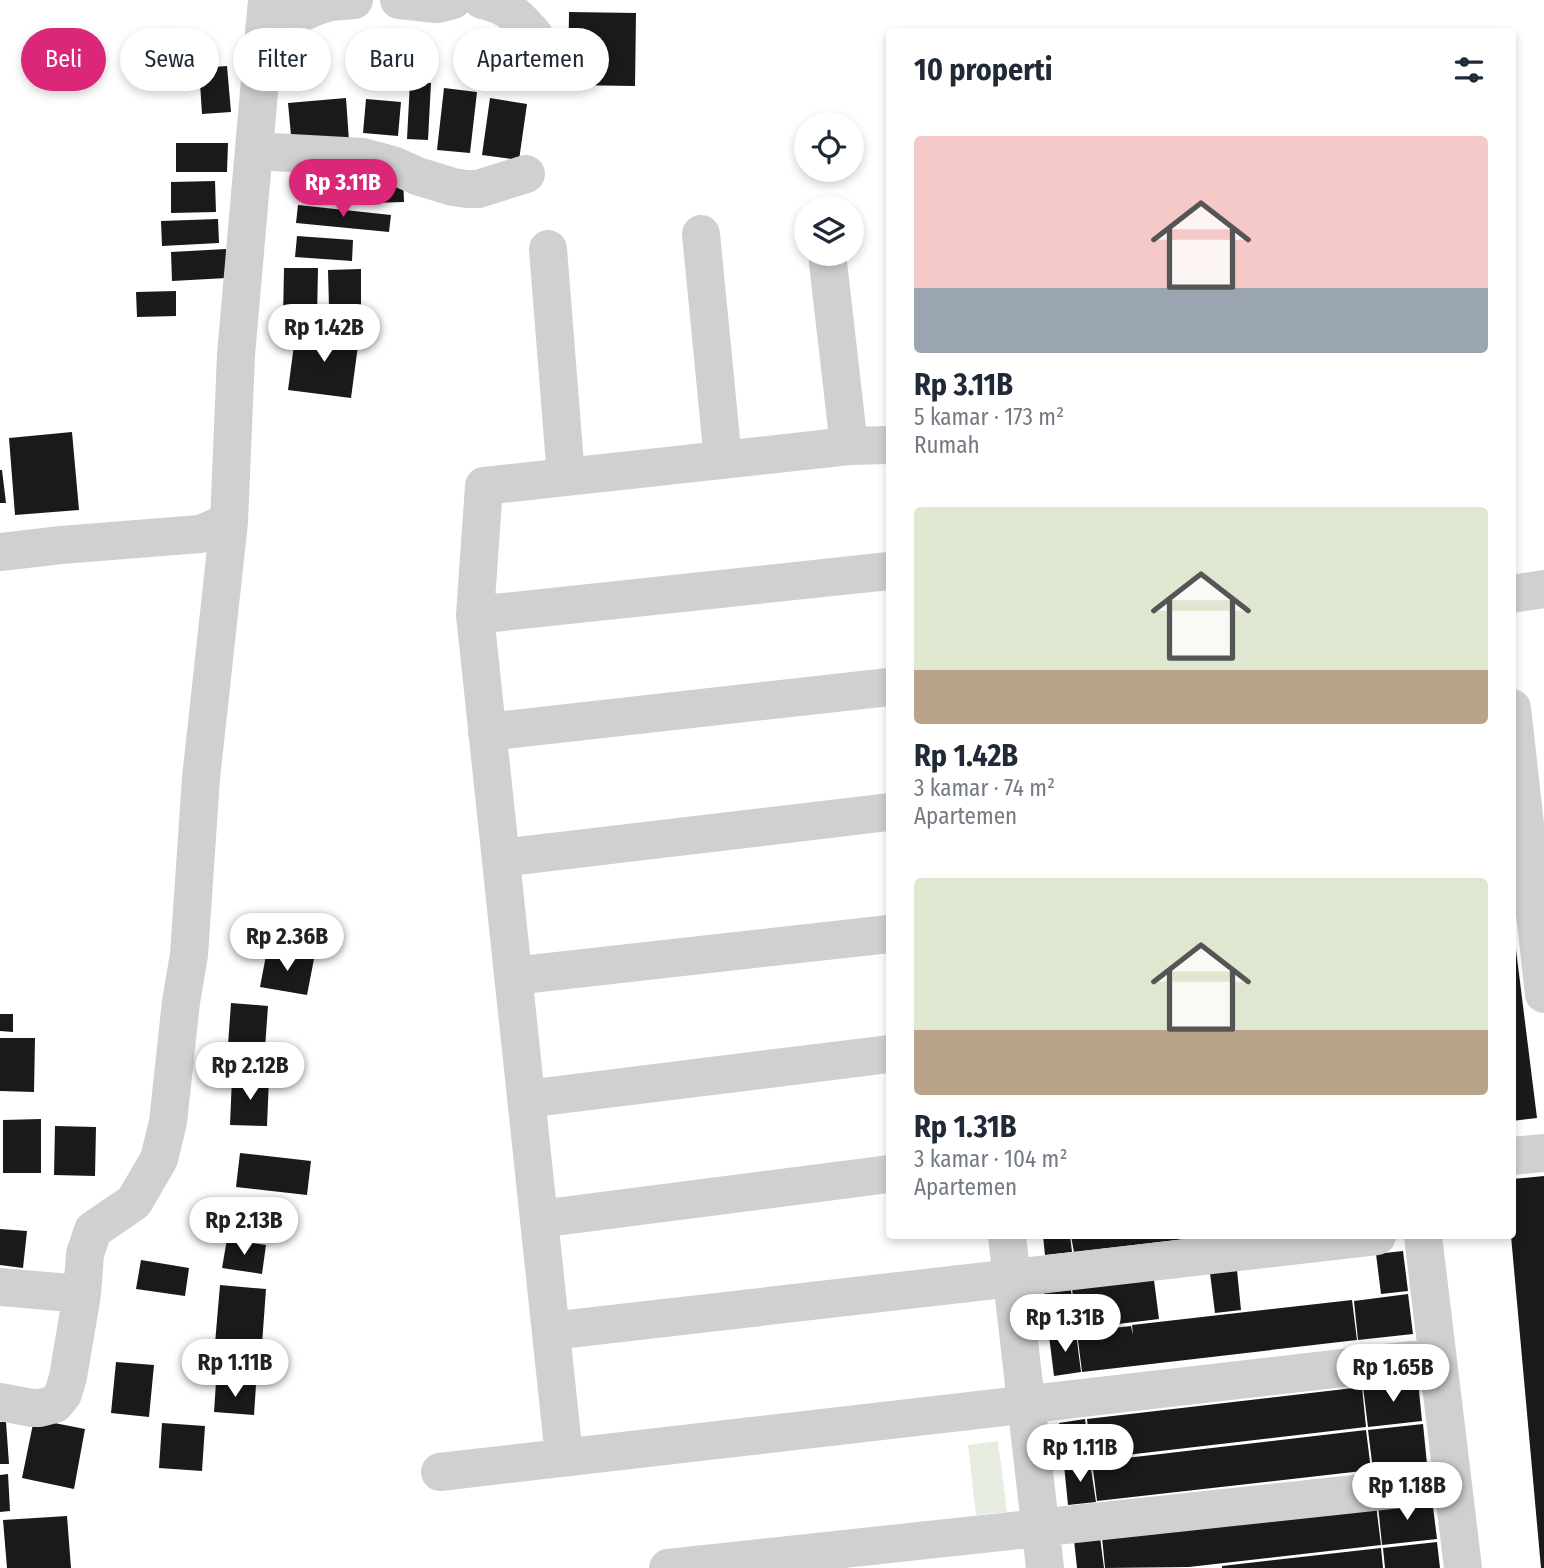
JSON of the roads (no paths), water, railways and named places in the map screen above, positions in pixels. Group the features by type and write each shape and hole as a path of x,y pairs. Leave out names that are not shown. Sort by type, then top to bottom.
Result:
{"street":[{"path":"0,1402 40,1408 55,1404 63,1394 82,1294 85,1254 93,1230 134,1202 159,1158 168,1122 181,1002 189,956 201,778 229,522 236,355 265,15 354,0"},
{"path":"399,0 437,4 453,0"},
{"path":"482,0 494,2 514,13 528,28"},
{"path":"254,151 363,157 393,165 417,176 467,189 478,189 526,174"},
{"path":"701,234 723,460"},
{"path":"548,249 566,477"},
{"path":"828,266 849,446"},
{"path":"564,1456 475,615 484,486 849,446 886,445"},
{"path":"0,552 200,534 229,522"},
{"path":"475,615 886,571"},
{"path":"1516,593 1544,589"},
{"path":"487,732 886,687"},
{"path":"1523,724 1537,868 1544,994"},
{"path":"501,858 886,812"},
{"path":"513,976 886,934"},
{"path":"526,1099 886,1054"},
{"path":"1516,1156 1544,1153"},
{"path":"539,1219 886,1174"},
{"path":"1007,1239 1045,1568"},
{"path":"551,1331 1351,1239"},
{"path":"1423,1239 1463,1568"},
{"path":"0,1287 82,1294"},
{"path":"440,1472 1412,1360"},
{"path":"668,1568 1428,1486"}]}
